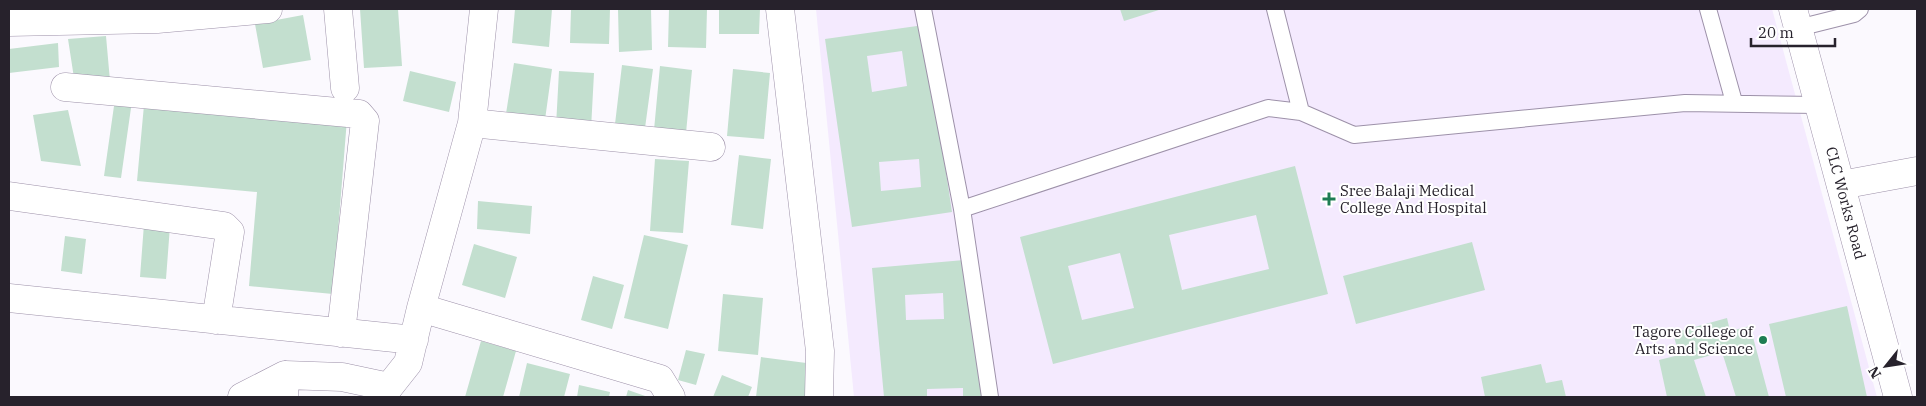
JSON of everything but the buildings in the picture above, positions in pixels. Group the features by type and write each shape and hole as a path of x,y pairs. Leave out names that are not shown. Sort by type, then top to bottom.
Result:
{"street":[{"path":"9,22 268,9"},
{"path":"338,9 345,88"},
{"path":"242,397 285,386 342,377 389,392 408,363 421,308 472,123 484,9"},
{"path":"780,9 820,351 819,397"},
{"name":"CLC Works Road","path":"1796,18 1898,397"},
{"path":"65,87 359,114 365,121 341,333"},
{"path":"472,123 711,147"},
{"path":"1841,185 1917,171"},
{"path":"9,196 224,226 230,232 216,320"},
{"path":"9,298 414,340"},
{"path":"421,308 660,379 672,397"}],"lane":[{"path":"923,9 962,209 990,397"},
{"path":"1275,9 1301,112"},
{"path":"1708,9 1734,102"},
{"path":"1796,18 1854,14 1860,9"},
{"path":"962,209 1268,108 1301,112 1354,135 1685,103 1734,102 1819,105"}],"shaded area":[{"name":"Sree Balaji Medical College And Hospital","path":"816,9 1772,9 1877,397 854,397"}],"place":[{"name":"Sree Balaji Medical College And Hospital","path":"1329,199"},
{"name":"Tagore College of Arts and Science","path":"1763,340"}]}
